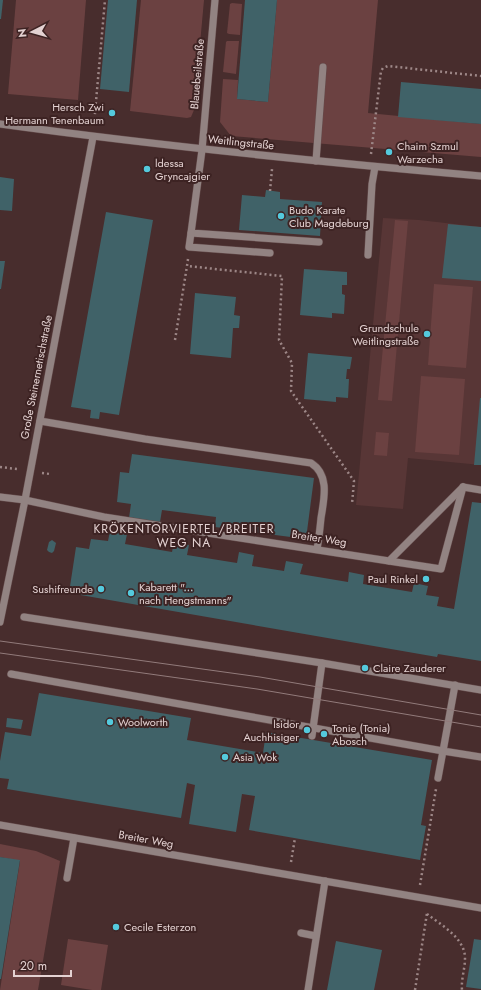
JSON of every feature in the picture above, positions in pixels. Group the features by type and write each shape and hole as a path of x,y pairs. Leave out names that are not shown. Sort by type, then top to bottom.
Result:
{"street":[{"name":"Blauebeilstraße","path":"189,247 202,150 215,0"},
{"path":"316,161 323,67"},
{"name":"Weitlingstraße","path":"0,124 202,150 481,176"},
{"name":"Große Steinernetischstraße","path":"0,622 25,500 93,137"},
{"path":"368,255 372,166"},
{"path":"191,233 319,242"},
{"path":"189,247 270,253"},
{"path":"40,421 145,439 311,463 320,471 324,487 317,549"},
{"path":"389,561 463,487 481,490"},
{"name":"Breiter Weg","path":"0,497 25,500 104,517 441,569 463,487"},
{"path":"24,617 322,662 481,690"},
{"path":"312,736 322,662"},
{"path":"11,674 481,757"},
{"path":"438,778 455,685"},
{"name":"Breiter Weg","path":"0,825 481,908"},
{"path":"67,878 74,838"},
{"path":"308,990 325,881"},
{"path":"301,933 316,936"}],"path":[{"path":"93,137 105,0"},
{"path":"372,166 382,68 388,66 481,76"},
{"path":"270,191 271,183"},
{"path":"175,340 189,247"},
{"path":"186,266 282,276 279,340 292,363 291,391 354,481 352,504"},
{"path":"0,467 8,468"},
{"path":"418,897 438,778"},
{"path":"289,875 295,838"},
{"path":"415,990 429,899"},
{"path":"427,914 456,938 462,948 465,958 461,979 462,990"}],"shaded area":[{"path":"16,0 86,0 78,100 8,94"},
{"path":"141,0 204,0 194,110 191,117 187,118 130,111"},
{"path":"277,0 378,0 368,113 481,124 481,157 231,136 220,122 223,79 238,80 237,99 268,102"},
{"path":"230,4 242,4 240,35 227,33"},
{"path":"227,41 239,41 236,74 223,72"},
{"name":"Grundschule Weitlingstraße","path":"383,218 419,220 481,227 481,465 408,458 403,509 356,505"},
{"path":"395,220 408,221 392,401 378,400"},
{"path":"434,284 473,287 466,368 428,365"},
{"path":"421,376 465,379 459,455 415,452"},
{"path":"376,432 389,433 387,456 374,455"},
{"path":"0,844 36,851 60,861 38,990 0,990 20,861 0,857"},
{"path":"68,939 108,945 101,990 61,985"}],"building":[{"path":"0,0 3,0 1,19 0,19"},
{"path":"108,0 137,0 129,92 100,89"},
{"path":"245,0 277,0 268,102 237,99"},
{"path":"401,82 481,89 481,124 398,117"},
{"path":"0,177 14,179 12,211 0,210"},
{"name":"Budo Karate Club Magdeburg","path":"266,190 280,192 280,199 322,202 320,236 239,230 242,195 265,197"},
{"path":"106,212 153,220 119,415 100,412 99,419 90,418 91,410 71,407"},
{"path":"448,224 481,227 481,281 442,278"},
{"path":"0,261 5,261 1,289 0,289"},
{"path":"304,269 347,272 347,285 342,285 342,294 345,295 344,314 332,313 332,318 300,315"},
{"path":"195,293 236,297 234,315 240,316 239,328 233,328 231,358 190,354"},
{"path":"308,353 352,357 350,369 347,369 346,379 349,379 348,398 336,397 336,402 304,399"},
{"path":"480,398 481,465 474,465"},
{"path":"132,454 314,478 306,539 215,527 216,517 162,510 160,522 129,518 131,504 117,502 120,472 129,473"},
{"path":"472,502 481,503 481,661 438,654 437,657 69,593 76,547 89,549 91,539 108,541 110,531 127,534 125,544 172,552 174,542 189,545 187,555 237,563 239,552 254,555 252,566 284,571 286,561 303,564 300,574 348,582 349,572 364,575 363,584 412,592 414,583 428,586 426,595 439,597 437,606 454,609"},
{"path":"52,540 56,543 52,553 47,550 49,542"},
{"path":"39,693 191,718 187,740 263,753 266,732 432,760 421,825 426,826 420,860 249,830 255,796 242,794 236,832 189,824 195,785 187,783 181,818 7,789 9,779 0,778 0,761 5,732 31,736"},
{"path":"7,718 23,720 21,729 6,727"},
{"path":"0,857 20,860 1,979 0,979"},
{"path":"474,939 481,940 481,989 466,987"},
{"path":"336,941 382,950 374,990 327,990"}],"tram line":[{"path":"0,641 260,677 481,715"},
{"path":"0,653 257,689 481,727"}],"place":[{"name":"Hersch Zwi Hermann Tenenbaum","path":"112,113"},
{"name":"Chaim Szmul Warzecha","path":"389,152"},
{"name":"ldessa Gryncajgier","path":"147,169"},
{"name":"Budo Karate Club Magdeburg","path":"281,216"},
{"name":"Grundschule Weitlingstraße","path":"427,334"},
{"name":"Paul Rinkel","path":"426,579"},
{"name":"Sushifreunde","path":"101,589"},
{"name":"Kabarett \"... nach Hengstmanns\"","path":"131,593"},
{"name":"Claire Zauderer","path":"365,668"},
{"name":"Woolworth","path":"110,722"},
{"name":"lsidor Auchhisiger","path":"307,730"},
{"name":"Tonie (Tonia) Abosch","path":"324,734"},
{"name":"Asia Wok","path":"225,757"},
{"name":"Cecile Esterzon","path":"116,927"}],"district":[{"name":"KRÖKENTORVIERTEL/BREITER WEG NA","path":"184,536"}]}
